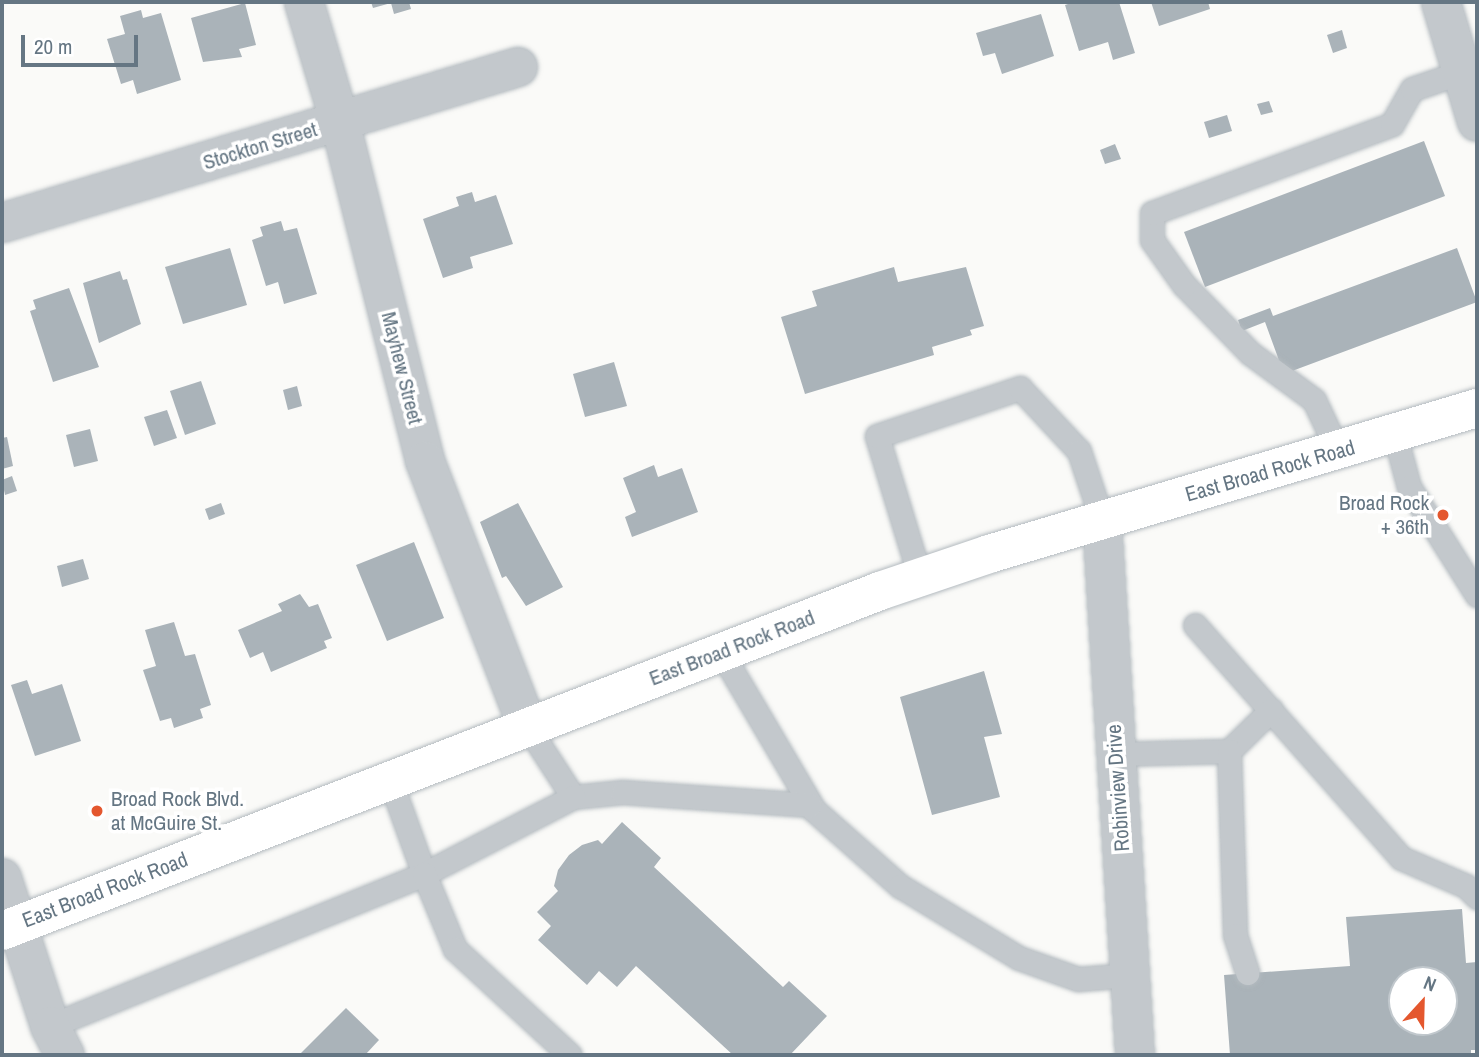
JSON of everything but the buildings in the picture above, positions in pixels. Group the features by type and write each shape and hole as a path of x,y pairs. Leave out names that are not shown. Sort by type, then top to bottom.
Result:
{"main road":[{"name":"East Broad Rock Road","path":"9,928 527,726 920,577 1477,408"}],"street":[{"name":"Mayhew Street","path":"303,2 340,122 425,461 527,726"},
{"path":"1441,2 1477,122"},
{"name":"Stockton Street","path":"2,223 518,67"},
{"name":"Robinview Drive","path":"1102,520 1135,1055"},
{"path":"2,878 9,928 57,1040"}],"lane":[{"path":"1338,451 1314,400 1250,353 1184,285 1153,240 1152,213 1392,124 1412,89 1462,72"},
{"path":"920,577 877,436 1020,388 1079,452 1102,520"},
{"path":"1395,435 1409,487 1477,595"},
{"path":"1195,625 1401,858 1466,886 1477,897"},
{"path":"721,652 810,805 900,886 1019,958 1078,979 1130,975"},
{"path":"1116,754 1229,751 1270,710"},
{"path":"527,726 573,797"},
{"path":"1229,751 1235,935 1247,973"},
{"path":"390,780 455,949 570,1055"},
{"path":"57,1040 424,874 573,797 623,792 810,805"}],"place":[{"name":"Broad Rock + 36th","path":"1443,515"},
{"name":"Broad Rock Blvd. at McGuire St.","path":"97,811"}]}
